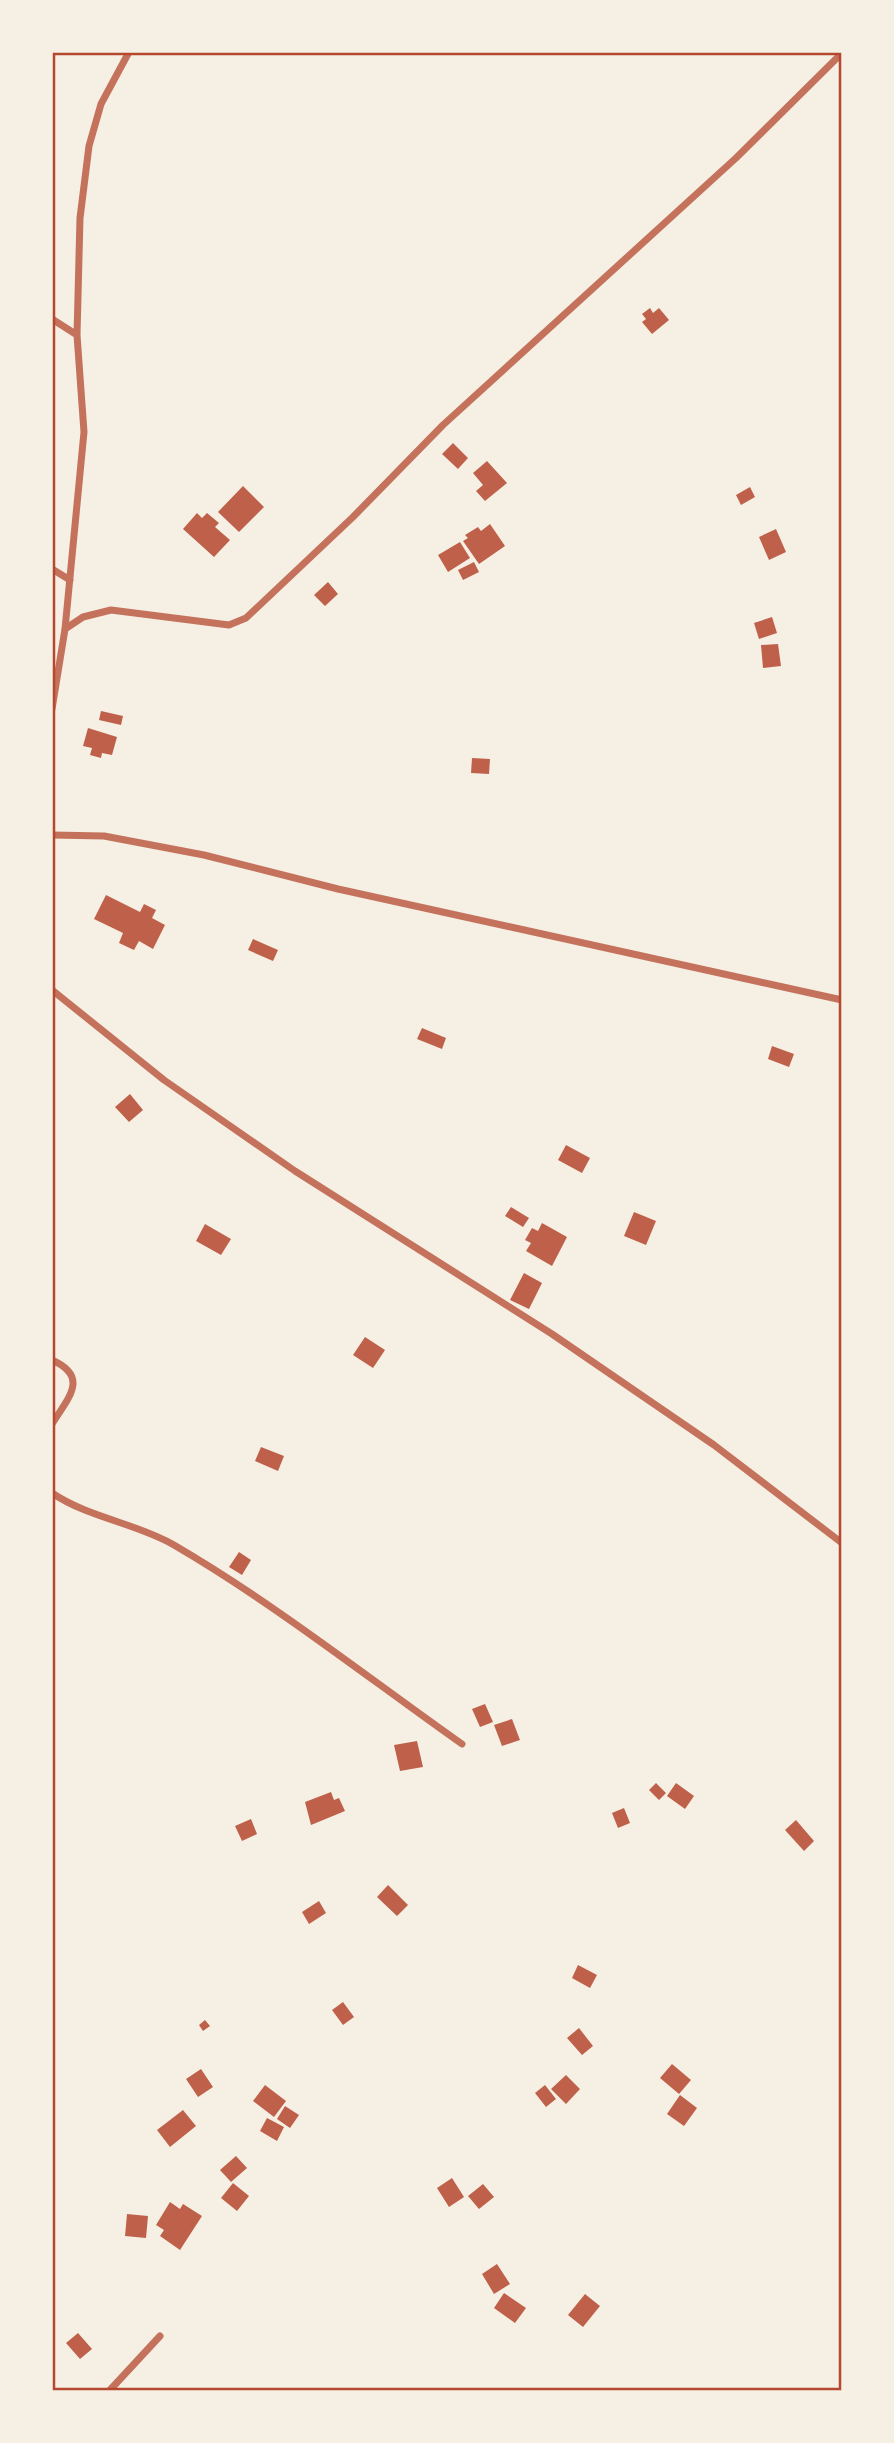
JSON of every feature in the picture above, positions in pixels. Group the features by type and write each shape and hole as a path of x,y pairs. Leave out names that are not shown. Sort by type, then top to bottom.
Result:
{"street":[{"path":"52,709 65,629 84,432 77,335 80,218 89,146 101,104 129,52"},
{"path":"65,629 83,617 111,610 229,625 246,618 353,517 443,425 736,158 842,53"},
{"path":"52,318 77,335"},
{"path":"52,569 70,580"},
{"path":"52,835 104,836 204,855 338,890 842,1000"},
{"path":"52,990 164,1080 295,1171 563,1341 714,1445 842,1543"},
{"path":"52,1360 68,1367 74,1379 73,1390 52,1424"},
{"path":"52,1493 72,1506 171,1544 357,1667 462,1744"},
{"path":"110,2390 160,2336"}],"building":[{"path":"650,308 653,313 659,308 669,320 652,334 642,322 646,319 642,314"},
{"path":"453,443 468,458 458,469 442,454"},
{"path":"487,461 507,483 485,501 476,491 483,485 473,473"},
{"path":"243,486 264,507 239,532 218,512"},
{"path":"750,487 755,497 741,505 736,495"},
{"path":"197,513 202,518 207,513 219,523 215,527 230,540 214,557 183,529"},
{"path":"490,524 505,546 479,564 463,541 468,538 465,535 478,527 481,531"},
{"path":"776,529 786,552 769,560 759,537"},
{"path":"460,542 470,558 448,572 438,555"},
{"path":"474,562 479,572 463,580 458,570"},
{"path":"328,582 338,594 325,606 314,595"},
{"path":"772,617 777,633 759,639 754,623"},
{"path":"778,644 781,666 763,668 761,645"},
{"path":"101,711 123,716 121,725 99,720"},
{"path":"88,728 117,737 112,755 102,753 101,758 90,755 92,748 83,746"},
{"path":"472,758 490,759 489,774 471,773"},
{"path":"106,895 140,912 144,904 156,910 152,918 165,925 153,949 139,941 134,950 119,943 123,933 94,919"},
{"path":"253,939 278,950 273,961 248,950"},
{"path":"422,1028 446,1038 442,1049 417,1039"},
{"path":"772,1046 794,1054 789,1067 768,1059"},
{"path":"130,1094 143,1110 129,1122 115,1107"},
{"path":"566,1145 590,1158 582,1173 558,1160"},
{"path":"511,1207 529,1218 523,1227 505,1216"},
{"path":"634,1212 656,1221 646,1245 624,1236"},
{"path":"542,1223 567,1237 552,1266 526,1251 531,1243 525,1240 532,1228 538,1231"},
{"path":"205,1224 231,1239 221,1255 196,1241"},
{"path":"524,1273 542,1283 529,1309 510,1300"},
{"path":"365,1337 385,1350 373,1368 353,1355"},
{"path":"261,1447 284,1456 278,1471 255,1461"},
{"path":"239,1552 251,1560 242,1575 229,1567"},
{"path":"485,1704 493,1722 480,1727 472,1709"},
{"path":"512,1719 520,1740 502,1746 494,1725"},
{"path":"417,1741 423,1767 400,1771 394,1745"},
{"path":"656,1783 666,1793 659,1800 649,1790"},
{"path":"676,1783 694,1796 685,1809 667,1796"},
{"path":"331,1792 334,1800 339,1798 345,1811 311,1825 305,1802"},
{"path":"624,1808 630,1823 618,1828 612,1813"},
{"path":"251,1819 257,1834 242,1841 235,1826"},
{"path":"796,1820 814,1841 804,1851 785,1830"},
{"path":"388,1885 408,1905 397,1916 377,1897"},
{"path":"319,1901 326,1913 309,1924 302,1912"},
{"path":"578,1965 597,1975 590,1988 572,1978"},
{"path":"343,2002 354,2017 343,2025 332,2010"},
{"path":"205,2020 210,2026 203,2031 199,2025"},
{"path":"579,2028 593,2046 582,2055 567,2038"},
{"path":"672,2064 691,2080 679,2094 660,2078"},
{"path":"201,2069 213,2087 198,2097 186,2079"},
{"path":"566,2075 580,2089 566,2104 551,2089"},
{"path":"265,2085 286,2101 274,2117 253,2101"},
{"path":"545,2085 556,2099 546,2107 535,2093"},
{"path":"680,2095 697,2108 684,2126 667,2114"},
{"path":"285,2106 299,2115 290,2128 277,2119"},
{"path":"183,2110 196,2126 170,2147 157,2130"},
{"path":"267,2118 284,2127 277,2141 260,2131"},
{"path":"236,2156 247,2168 231,2182 220,2170"},
{"path":"452,2178 464,2197 449,2207 437,2188"},
{"path":"233,2183 249,2196 237,2211 221,2198"},
{"path":"483,2184 494,2197 479,2209 468,2196"},
{"path":"170,2202 180,2209 183,2204 202,2216 180,2250 160,2236 164,2230 156,2225"},
{"path":"127,2214 148,2216 146,2238 125,2236"},
{"path":"497,2264 510,2284 494,2294 482,2274"},
{"path":"504,2293 526,2308 515,2323 494,2308"},
{"path":"585,2294 600,2306 583,2327 568,2315"},
{"path":"78,2333 92,2349 80,2359 66,2343"}]}
